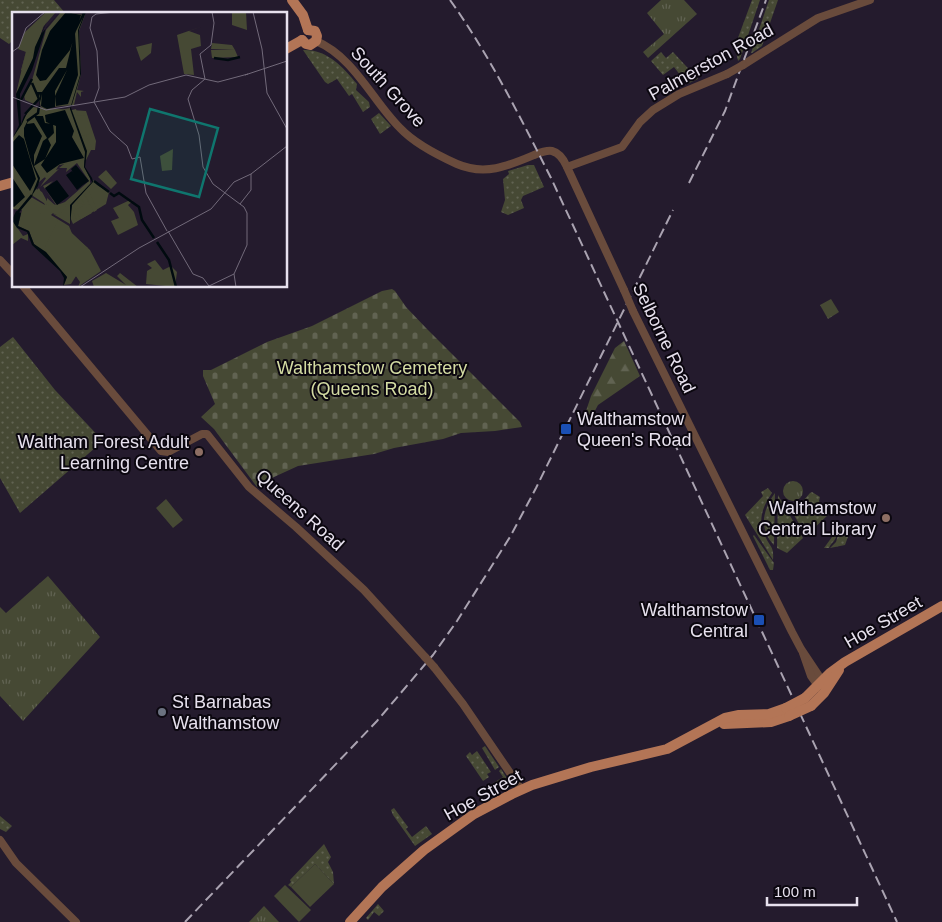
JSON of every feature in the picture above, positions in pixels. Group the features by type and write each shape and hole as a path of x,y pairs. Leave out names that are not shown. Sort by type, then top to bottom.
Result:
{"main road":[{"path":"292,0 303,15 308,30"},
{"path":"308,30 314,31 317,36 316,41 310,45 302,40 302,34 308,30"},
{"path":"288,48 302,40"},
{"name":"Hoe Street","path":"350,922 382,887 424,850 474,814 521,789 591,767 667,749 715,724 730,720 767,718 774,722 788,712 808,702 840,666 942,606"}],"street":[{"name":"Palmerston Road","path":"568,167 622,147 640,122 679,94 727,74 818,18 870,0"},
{"name":"South Grove","path":"316,41 328,47 344,60 401,129 424,147 445,158 470,169 488,170 509,166 541,152 550,151"},
{"name":"Selborne Road","path":"550,151 563,158 568,167 633,311 743,535 823,687"},
{"path":"0,260 12,273"},
{"name":"Queens Road","path":"25,288 161,451 168,452 202,434 212,437 249,487 296,527 364,590 434,667 463,704 521,789"},
{"path":"0,840 16,863 76,922"}],"green space":[{"path":"0,0 54,0 64,12 12,12 12,41 9,44 0,38"},
{"path":"661,0 684,0 697,14 648,58 643,52 664,34 647,13"},
{"path":"752,0 760,0 738,61 735,46"},
{"path":"769,0 778,0 762,46 751,53"},
{"path":"303,50 320,52 334,60 357,84 356,90 369,102 370,107 363,112 352,94 349,96 337,79 328,84 325,82"},
{"path":"661,52 666,58 673,52 698,79 687,84 674,67 663,75 651,61"},
{"path":"379,113 391,126 380,134 371,119"},
{"path":"534,165 544,187 523,196 521,200 524,208 508,215 501,212 505,200 503,179 509,174 508,171"},
{"name":"Walthamstow Cemetery (Queens Road)","path":"392,289 406,307 520,422 522,427 461,433 443,439 394,448 374,454 298,466 257,487 214,429 201,417 215,404 203,376 203,370 211,370 267,342 312,326 382,291"},
{"path":"831,299 839,312 828,319 820,305"},
{"path":"13,337 55,390 103,441 20,513 0,478 0,347"},
{"path":"624,341 640,376 598,405 588,424 583,420 591,396 615,348"},
{"path":"793,481 800,484 803,491 800,498 793,501 786,498 783,491 786,484"},
{"path":"768,488 772,493 763,509 761,520 763,532 773,550 773,560 745,515 763,496 761,492"},
{"path":"812,492 820,497 819,501 822,508 831,512 806,536 787,503 798,504"},
{"path":"775,493 774,545 766,532 764,519 765,512"},
{"path":"778,495 803,538 787,553 777,548"},
{"path":"166,499 183,520 173,528 156,508"},
{"path":"836,523 849,528 849,532 839,532 829,548 824,548 832,537"},
{"path":"842,533 849,534 845,545 830,548 836,542 838,535"},
{"path":"754,535 774,563 773,570 770,570"},
{"path":"48,576 100,637 23,721 0,696 0,607 6,613"},
{"path":"485,746 499,767 495,770 482,748"},
{"path":"477,751 491,772 487,774 489,777 483,781 466,756 470,752 472,755"},
{"path":"501,769 508,780 507,782 489,791 487,787 503,777 499,771"},
{"path":"394,808 408,827 406,829 412,837 426,826 432,834 415,846 393,815 391,810"},
{"path":"0,816 12,826 6,832 0,829"},
{"path":"324,844 331,857 328,862 333,872 334,884 315,864 291,887 288,885 291,882 290,880"},
{"path":"315,864 334,884 310,907 291,887"},
{"path":"285,885 311,910 299,922 274,896"},
{"path":"378,904 384,911 379,916 374,912 368,920 366,918"},
{"path":"264,906 279,922 249,922"}],"railway":[{"path":"450,0 491,65 551,178 897,922"},
{"path":"689,183 725,111 766,0"},
{"path":"185,922 377,721 433,655 457,621 510,537 536,488 673,210"}],"place":[{"name":"Walthamstow Queen's Road","path":"566,429"},
{"name":"Waltham Forest Adult Learning Centre","path":"199,452"},
{"name":"Walthamstow Central Library","path":"886,518"},
{"name":"Walthamstow Central","path":"759,620"},
{"name":"St Barnabas Walthamstow","path":"162,712"}]}
